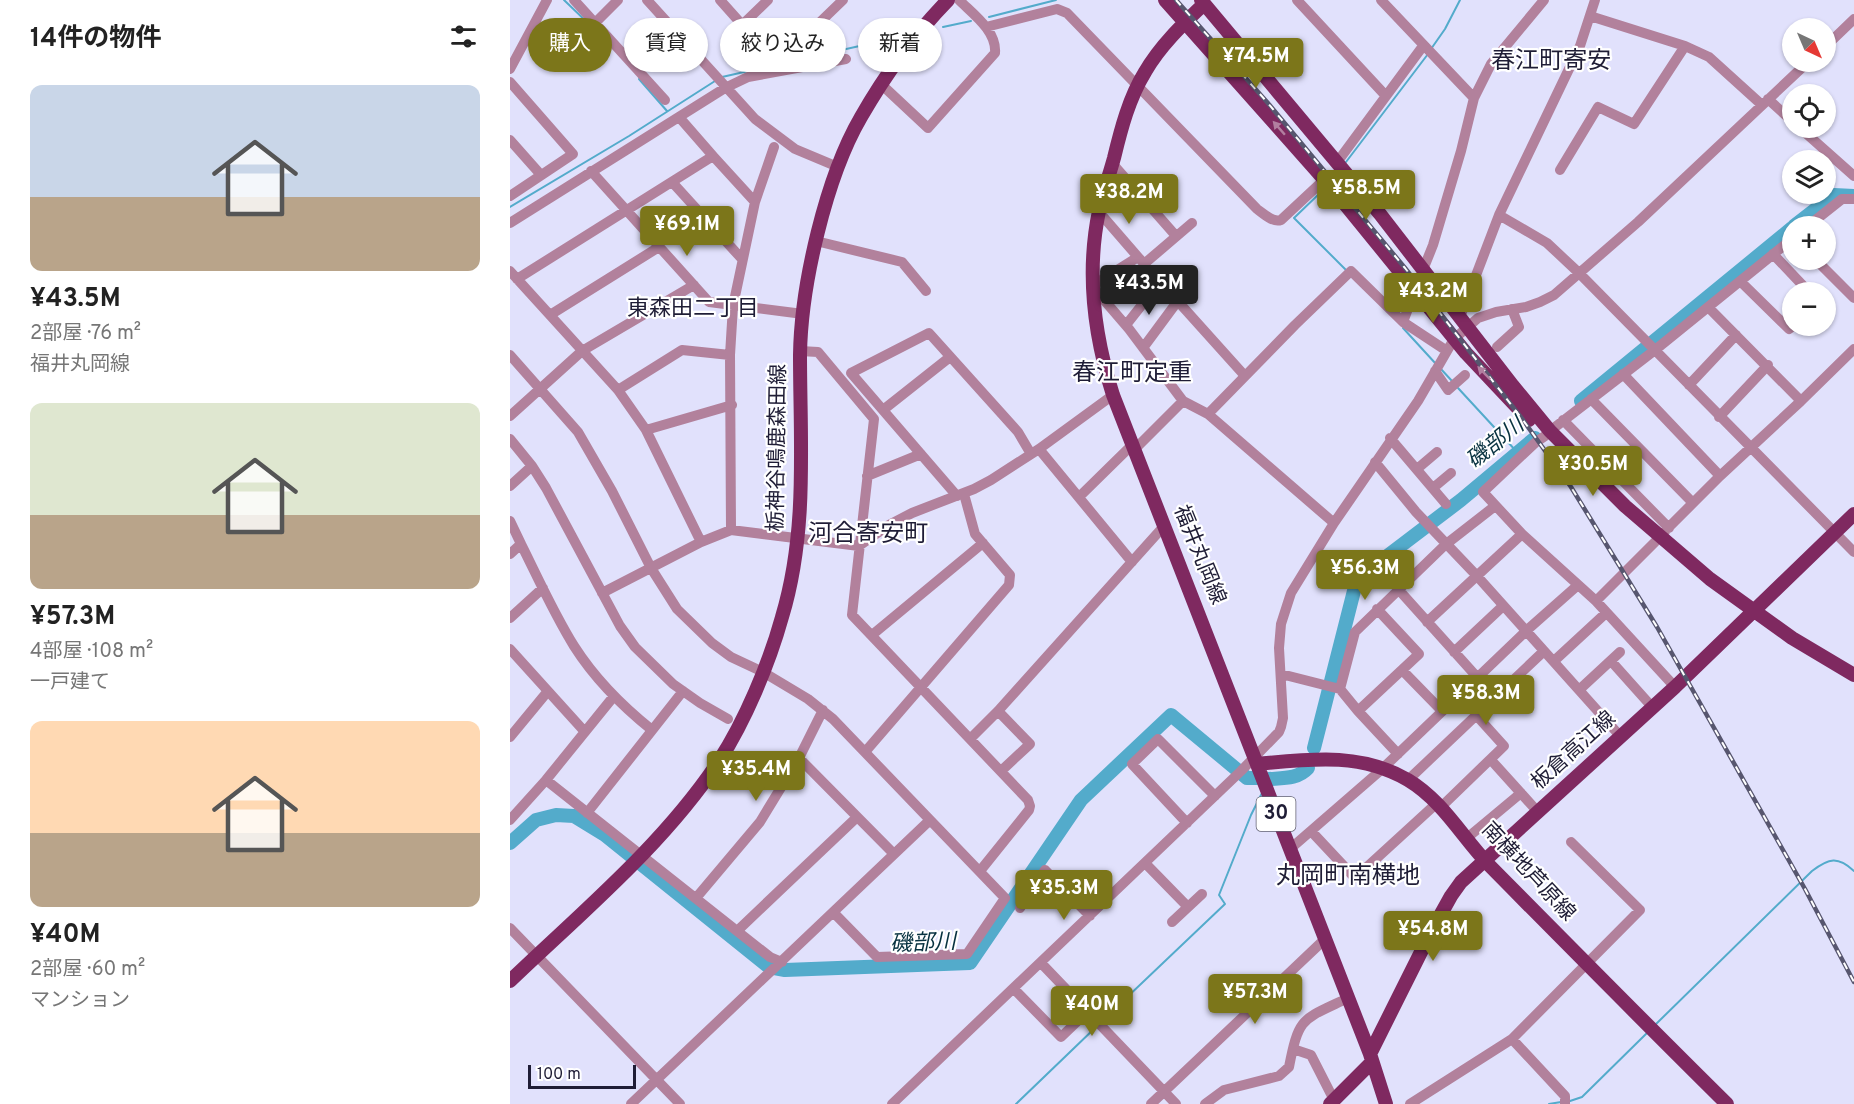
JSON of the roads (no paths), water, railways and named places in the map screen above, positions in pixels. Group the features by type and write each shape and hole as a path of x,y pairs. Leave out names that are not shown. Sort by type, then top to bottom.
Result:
{"main road":[{"name":"栃神谷鳴鹿森田線","path":"510,981 667,829 720,759 763,672 783,616 798,538 802,485 800,351 803,314 816,241 838,167 860,118 914,39 948,0"},
{"path":"1165,0 1325,179 1415,290 1451,345 1661,536 1701,580 1739,606 1753,612 1854,675"},
{"path":"1204,1 1338,161 1544,430"},
{"name":"福井丸岡線","path":"1204,1 1160,50 1138,86 1123,125 1099,212 1093,249 1092,286 1100,346 1113,395 1348,998 1386,1104"},
{"name":"板倉高江線","path":"1332,1102 1371,1058 1451,896 1461,882 1653,708 1854,514"},
{"name":"南横地芦原線","path":"1256,761 1332,759 1361,761 1408,780 1439,805 1485,861 1720,1102"}],"street":[{"path":"510,69 547,0"},
{"path":"574,0 589,18"},
{"path":"600,18 618,0"},
{"path":"647,0 755,119 795,149 838,167"},
{"path":"720,0 736,18"},
{"path":"749,18 768,0"},
{"path":"824,18 843,0"},
{"path":"882,85 928,128 994,53 995,47 986,27 959,0"},
{"path":"1297,0 1386,96"},
{"path":"1423,270 1433,245 1461,151 1474,98 1491,64 1544,0"},
{"path":"1458,315 1462,312 1498,215 1564,83 1580,46 1595,0"},
{"path":"1383,1 1474,98"},
{"path":"986,27 1057,9 1066,13 1257,209 1272,219 1281,220 1325,179"},
{"path":"1590,16 1684,46 1709,57 1782,114"},
{"path":"1836,36 1854,19"},
{"path":"612,43 665,100"},
{"path":"1338,161 1423,46"},
{"path":"1560,170 1598,107 1634,124 1684,46"},
{"path":"510,224 680,117 724,86 748,77 775,72"},
{"path":"892,1104 1215,796 1256,761 1279,732 1283,718 1279,648 1281,624 1291,593 1334,523 1418,400 1451,345 1467,327 1484,315 1540,302 1554,294 1638,222 1797,72"},
{"path":"510,82 573,154 510,196"},
{"path":"680,117 755,202"},
{"path":"1811,138 1854,176"},
{"path":"510,140 541,175"},
{"path":"731,530 730,355 733,306 755,202 774,147"},
{"path":"701,542 646,430 618,390 514,275 627,211 713,156"},
{"path":"1112,162 1176,236"},
{"path":"591,171 709,302 803,314"},
{"path":"672,183 742,259"},
{"path":"1821,216 1842,199 1854,199"},
{"path":"1099,212 1245,376"},
{"path":"1498,215 1547,243 1578,272 1854,552"},
{"path":"1192,223 1141,261 1092,286 1126,325 1183,401 1208,414 1334,523"},
{"path":"816,241 902,262 926,291"},
{"path":"550,315 659,247"},
{"path":"1675,687 1596,601 1522,534 1483,492 1536,442 1544,430 1563,420 1655,350 1782,247"},
{"path":"1773,254 1800,282"},
{"path":"1826,270 1854,298"},
{"path":"1208,414 1351,271 1403,322 1451,345"},
{"path":"1740,281 1782,322"},
{"path":"1126,325 1160,282"},
{"path":"510,416 582,351 694,285"},
{"path":"1403,322 1415,290"},
{"path":"1143,348 1177,302"},
{"path":"1708,307 1802,401"},
{"path":"1497,346 1519,327 1512,309"},
{"path":"865,752 1009,585 1010,575 975,534 960,495 851,373 929,333 1079,497 1132,562"},
{"path":"1689,384 1736,334"},
{"path":"1596,601 1720,476 1802,401 1854,349"},
{"path":"618,390 682,350 730,355"},
{"path":"800,351 818,352 874,419 852,615 1028,800 1029,810 980,871"},
{"path":"510,355 578,432 598,464 651,568 676,609 697,630 731,657 763,672 823,710 1005,898 967,954 878,957 833,912"},
{"path":"883,410 950,357"},
{"path":"1719,417 1768,365"},
{"path":"1435,371 1448,390 1465,375"},
{"path":"1623,374 1720,476"},
{"path":"602,593 701,542 731,530 859,546 912,513 974,489 1035,451 1113,395"},
{"path":"1591,399 1694,503"},
{"path":"1079,497 1183,401"},
{"path":"646,430 732,405"},
{"path":"1563,420 1661,536"},
{"path":"1390,438 1446,504"},
{"path":"510,439 546,488 620,626 635,647 683,691 728,719"},
{"path":"1417,469 1437,452"},
{"path":"867,476 921,454"},
{"path":"1375,462 1428,526 1477,576 1621,737"},
{"path":"510,486 532,466"},
{"path":"1433,488 1451,473"},
{"path":"1334,687 1354,632 1445,545 1495,506"},
{"path":"510,521 574,646 601,682 652,730"},
{"path":"970,738 998,711 1164,526"},
{"path":"1427,622 1522,534"},
{"path":"872,635 983,543"},
{"path":"510,554 521,544"},
{"path":"1290,849 1382,770 1466,687 1578,585"},
{"path":"510,618 543,588"},
{"path":"1398,590 1477,677"},
{"path":"1454,652 1503,606"},
{"path":"1358,711 1419,654 1377,609"},
{"path":"1554,661 1606,613"},
{"path":"510,649 585,732"},
{"path":"1408,780 1544,651"},
{"path":"1579,690 1620,652"},
{"path":"1611,662 1653,708"},
{"path":"1402,670 1442,711"},
{"path":"1281,674 1334,687 1398,754"},
{"path":"1466,687 1485,706"},
{"path":"512,729 548,691"},
{"path":"587,813 683,691"},
{"path":"510,820 546,780 614,696"},
{"path":"696,898 760,822 799,758 823,710"},
{"path":"998,711 1030,744 1001,771"},
{"path":"1311,831 1355,878 1491,760 1504,746 1476,715"},
{"path":"1187,823 1132,764 1158,739 1215,796"},
{"path":"799,758 894,854"},
{"path":"1491,760 1538,812"},
{"path":"546,780 770,957 782,962"},
{"path":"1467,838 1521,793"},
{"path":"737,931 857,817"},
{"path":"631,1104 930,819"},
{"path":"1410,1104 1512,1039 1640,910 1571,842"},
{"path":"1145,863 1188,907"},
{"path":"1020,908 1045,870 1090,916"},
{"path":"1172,922 1202,894"},
{"path":"510,928 680,1104"},
{"path":"1151,1104 1325,939"},
{"path":"1041,963 1176,1104"},
{"path":"1014,988 1061,1037 1087,1012"},
{"path":"1205,1104 1224,1090 1279,1076 1289,1067 1299,1027 1304,1021 1348,998"},
{"path":"1512,1039 1565,1096 1565,1104"},
{"path":"1293,1048 1311,1055 1332,1102"}],"waterway":[{"path":"564,0 583,18"},
{"path":"989,17 1056,0"},
{"path":"1431,49 1445,29 1460,0"},
{"path":"943,27 971,21"},
{"path":"722,77 858,46"},
{"path":"1346,162 1428,54"},
{"path":"639,79 667,111"},
{"path":"510,207 629,136 715,81"},
{"path":"1323,190 1294,218 1347,271"},
{"name":"磯部川","path":"1807,216 1834,195 1854,196"},
{"name":"磯部川","path":"1581,401 1782,236"},
{"path":"1403,328 1436,364"},
{"path":"1440,368 1452,381"},
{"path":"1458,388 1517,452"},
{"name":"磯部川","path":"1314,748 1357,579 1461,500 1535,438"},
{"name":"磯部川","path":"510,843 536,820 556,815 574,816 605,835 769,967 785,970 970,963 1081,800 1171,715 1247,778 1257,778"},
{"name":"磯部川","path":"1269,779 1295,776 1308,768"},
{"path":"1102,1021 1225,904 1219,895 1262,793"},
{"path":"1654,1026 1812,871 1823,863 1833,860 1843,863 1854,871"},
{"path":"1016,1104 1096,1027"},
{"path":"1570,1101 1582,1097 1648,1032"},
{"path":"1549,1104 1561,1102"}],"railway":[{"path":"1176,0 1267,102 1405,268 1523,420 1571,487 1657,627 1805,889 1854,982"}],"district":[{"name":"春江町寄安","path":"1551,62"},
{"name":"東森田二丁目","path":"693,309"},
{"name":"春江町定重","path":"1132,374"},
{"name":"河合寄安町","path":"868,535"},
{"name":"丸岡町南横地","path":"1348,877"}]}
